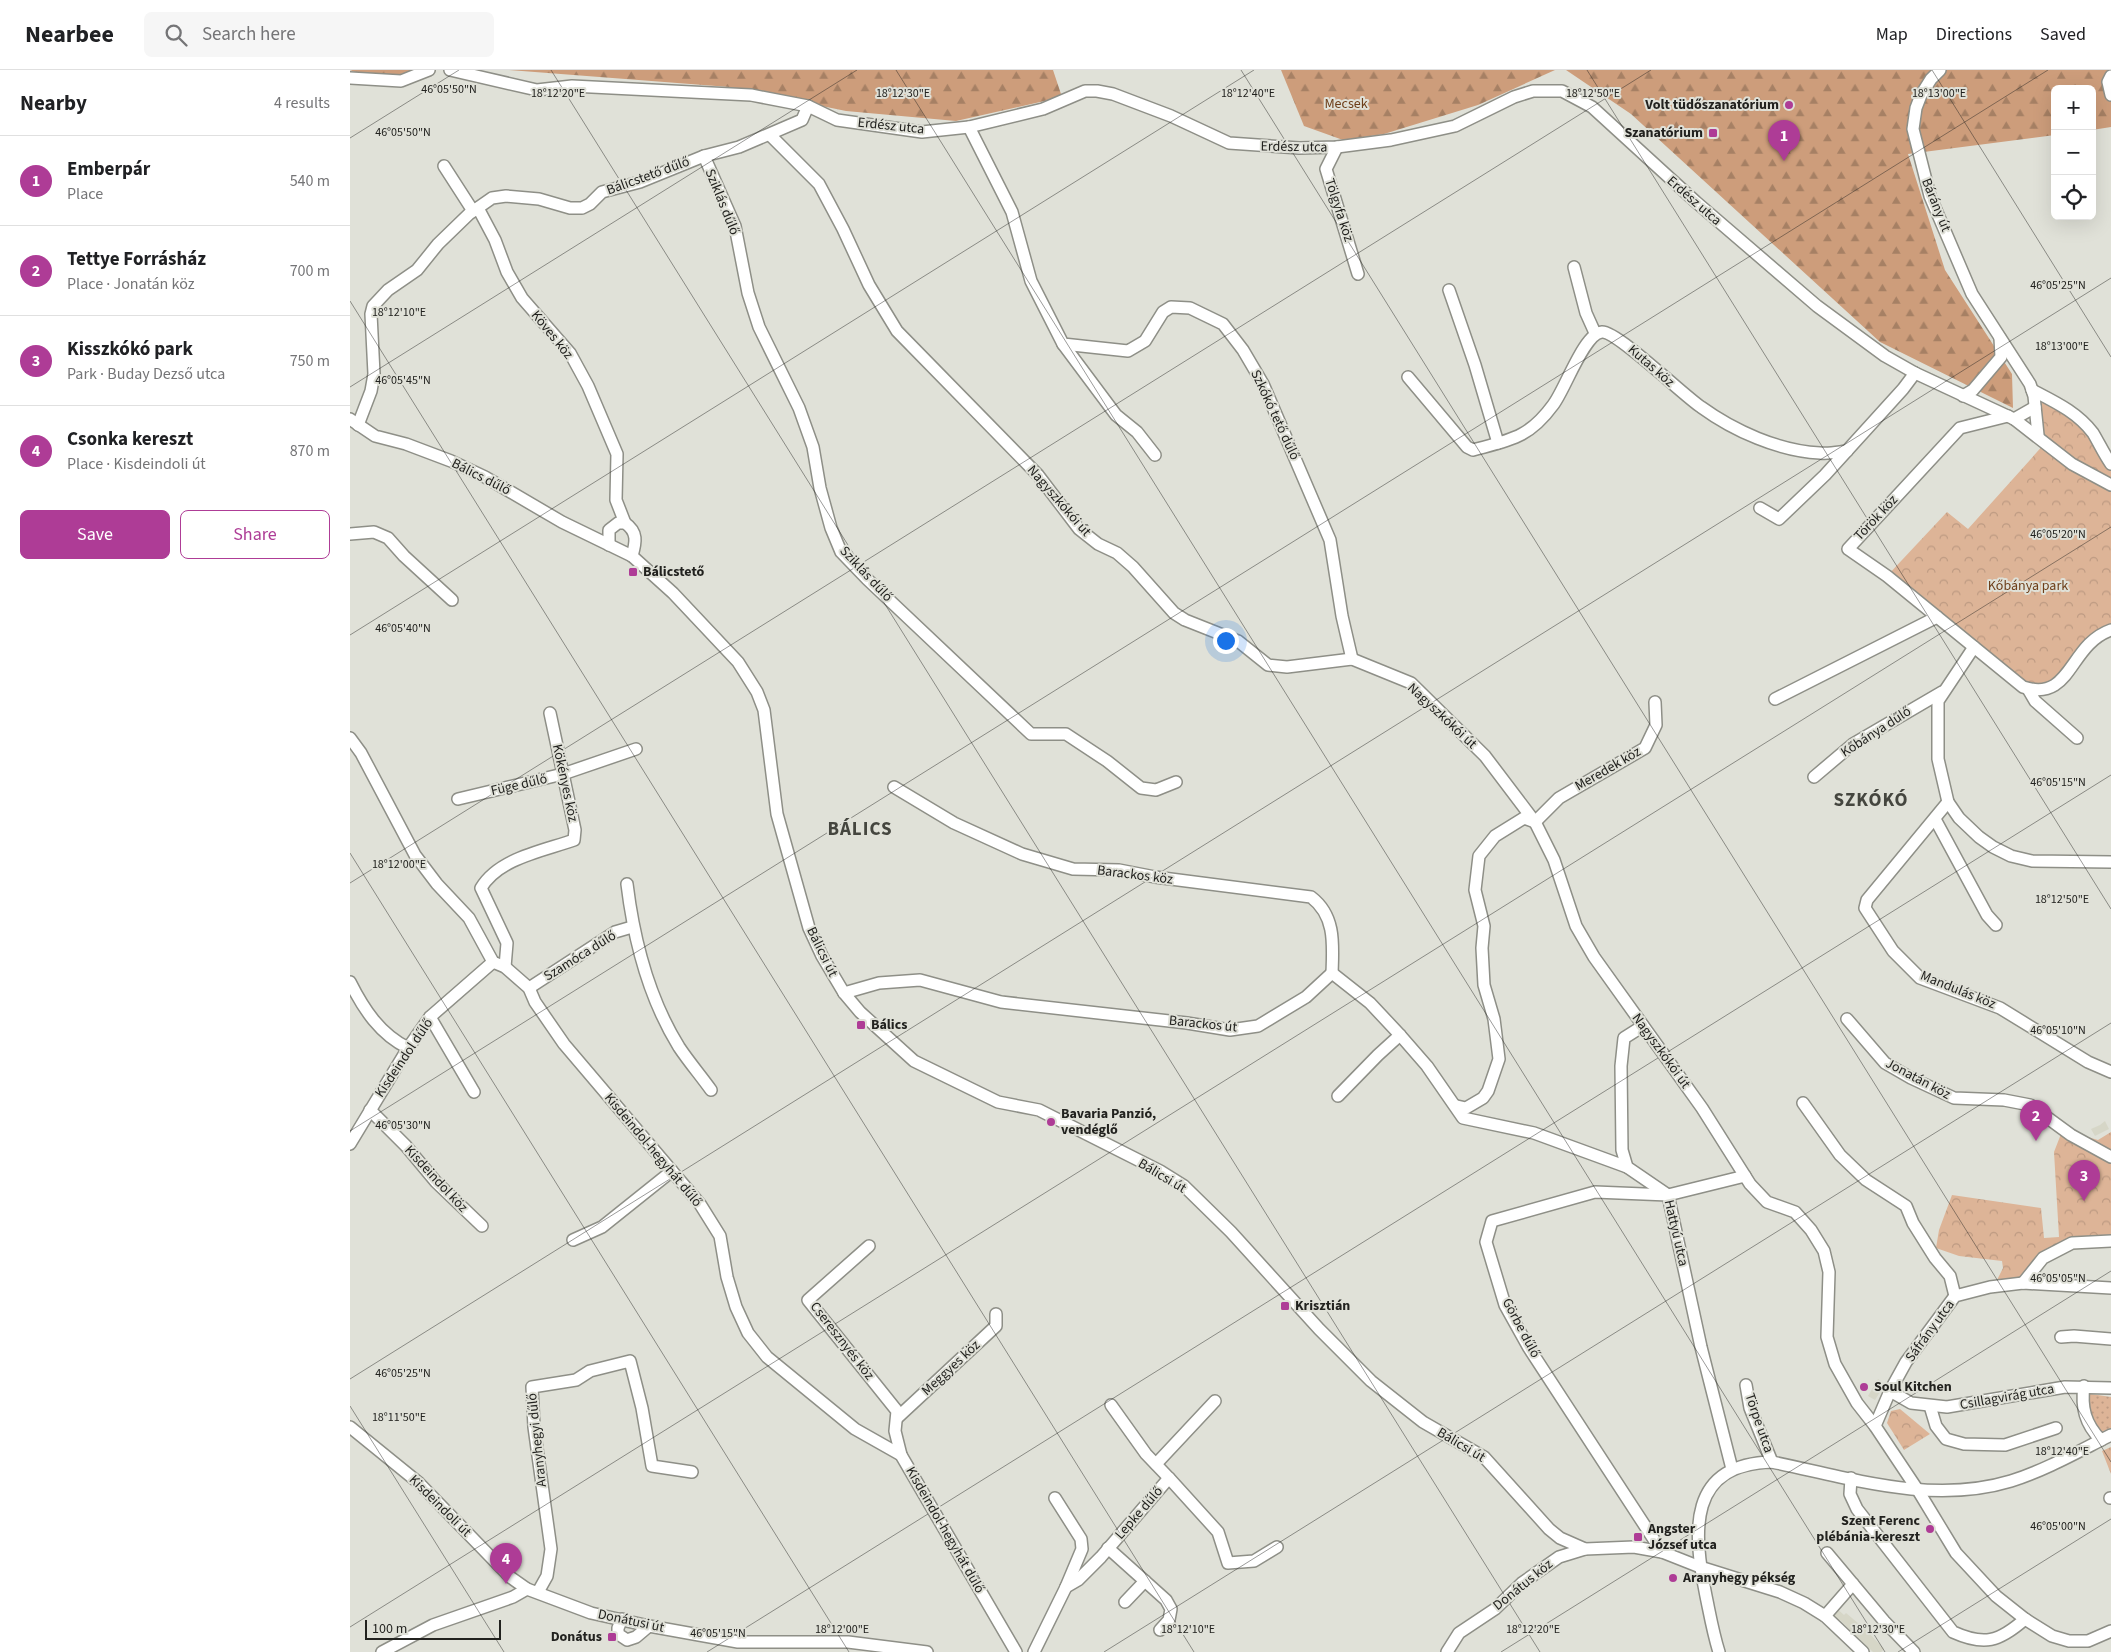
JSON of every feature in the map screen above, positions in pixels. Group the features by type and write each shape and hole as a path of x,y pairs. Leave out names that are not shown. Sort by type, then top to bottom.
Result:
{"street":[{"path":"350,78 401,81 429,70"},
{"name":"Erdész utca","path":"450,70 537,90 572,86 751,95 808,106 837,120 922,132 969,126 1043,108 1085,91 1096,91 1113,94 1171,116 1229,143 1281,147 1337,147 1391,140 1456,126 1514,97 1534,91 1562,91 1576,97 1599,114 1689,197 1817,306 1885,356 1914,373 2011,418 2038,436"},
{"name":"Bárány út","path":"1940,70 1930,79 1916,108 1913,129 1919,158 1930,196 1972,294 2032,390 2038,436"},
{"path":"2111,76 2108,82 2111,94"},
{"name":"Bálicstető dűlő","path":"354,422 371,391 374,374 374,343 371,314 373,306 388,290 418,270 438,244 476,209 492,198 506,196 539,199 570,208 582,208 602,192 640,182 704,156 740,148 770,135 802,120 808,106"},
{"path":"969,126 1012,212 1031,281 1063,344 1116,415 1137,432 1155,455"},
{"name":"Nagyszkókói út","path":"770,135 819,184 843,228 869,284 897,331 1038,475 1079,529 1098,544 1117,553 1133,567 1174,613 1185,620 1238,641 1268,665 1287,668 1352,659 1411,683 1485,756 1535,822 1554,860 1576,926 1594,957 1702,1108 1745,1176 1767,1202 1795,1212 1811,1230 1824,1251 1829,1272 1827,1337 1835,1364 1857,1403 1876,1426 1956,1553 1976,1576 2025,1620 2052,1636 2069,1641 2088,1641 2111,1631"},
{"name":"Tölgyfa köz","path":"1337,147 1326,169 1358,274"},
{"name":"Sziklás dűlő","path":"704,156 735,226 748,292 759,327 799,408 813,448 820,488 831,528 841,552 1030,734 1066,734 1107,761 1141,788 1156,790 1176,782"},
{"name":"Köves köz","path":"444,166 476,209 495,240 507,272 522,298 570,353 588,386 617,454 616,500 625,523"},
{"path":"1408,377 1467,447 1473,450 1523,436 1554,405 1586,345 1595,333 1586,313 1574,267"},
{"path":"1449,290 1478,372 1498,444"},
{"name":"Szkókó tető dűlő","path":"1063,344 1128,350 1145,340 1163,312 1171,307 1190,308 1223,324 1244,350 1263,384 1330,540 1342,616 1352,659"},
{"name":"Kutas köz","path":"1595,333 1604,332 1620,339 1664,379 1702,408 1737,428 1781,446 1820,453 1847,451"},
{"path":"1963,396 1972,390 2001,357 2000,336"},
{"path":"1760,508 1779,519 1847,451 1903,389 1914,373"},
{"path":"2032,390 2064,407 2078,417 2093,434 2111,464"},
{"path":"2011,418 2035,407"},
{"name":"Török köz","path":"2011,418 1960,428 1848,549 1887,576 1974,648 2028,689 2035,701 2077,738"},
{"name":"Bálics dűlő","path":"354,422 375,436 406,444 451,461 485,477 562,522 609,545"},
{"path":"2038,436 2072,464 2111,485"},
{"path":"609,545 609,530 618,523 625,523 632,529 635,537 632,556"},
{"path":"350,534 374,532 388,538 404,556 452,600"},
{"name":"Bálicsi út","path":"609,545 632,556 673,593 738,662 757,692 764,710 770,744 771,778 777,814 809,928 822,956 844,993 860,1012 914,1061 998,1102 1039,1110 1160,1171 1184,1186 1231,1232 1319,1329 1371,1381 1423,1422 1484,1457 1549,1529 1560,1538 1585,1549 1634,1547 1662,1552 1700,1567 1780,1592 1804,1602 1825,1616 1863,1652"},
{"path":"1775,699 1937,617"},
{"path":"2028,689 2036,691 2050,689 2055,686 2082,650 2097,636 2111,630"},
{"path":"1974,648 1942,692 1938,701 1936,731 1938,760 1948,802 1959,818 1979,837 1993,848 2011,856 2032,861 2111,862"},
{"name":"Kőbánya dűlő","path":"1814,777 1853,744 1942,692"},
{"name":"Meredek köz","path":"1535,822 1558,798 1645,748 1656,725 1655,702"},
{"name":"Kökényes köz","path":"505,967 507,943 481,888 488,877 517,859 574,840 575,830 550,713"},
{"path":"350,738 361,753 415,855 437,884 469,918 493,962"},
{"name":"Füge dűlő","path":"458,799 563,774 636,749"},
{"name":"Barackos köz","path":"894,787 954,823 1013,850 1073,869 1119,870 1155,877 1311,897 1322,906 1334,935 1332,973"},
{"name":"Mandulás köz","path":"1948,802 1867,900 1865,908 1893,951 1920,978 2000,1008 2088,1062 2111,1072"},
{"path":"1456,1106 1466,1108 1483,1098 1493,1081 1498,1059 1494,1019 1484,985 1482,948 1484,926 1476,890 1479,856 1495,836 1524,818 1535,822"},
{"path":"1935,819 1987,915 1996,925"},
{"name":"Szamóca dűlő","path":"627,884 632,927 656,1002 679,1047 711,1090"},
{"name":"Szamóca dűlő","path":"529,988 615,932 632,927"},
{"name":"Kisdeindol-hegyhát dűlő","path":"493,962 505,967 529,988 535,1002 564,1044 700,1204 720,1236 727,1277 736,1306 748,1333 762,1351 855,1429 901,1454 1016,1652"},
{"name":"Kisdeindol dűlő","path":"350,1144 408,1048 430,1017 493,962"},
{"path":"1332,973 1370,1003 1400,1035 1427,1066 1447,1097 1456,1106 1462,1118 1534,1133 1626,1167"},
{"name":"Barackos út","path":"844,993 879,983 920,980 1001,1002 1187,1022 1230,1030 1258,1026 1306,997 1332,973"},
{"path":"350,982 376,1023 391,1039 408,1048"},
{"path":"430,1017 474,1092"},
{"name":"Jonatán köz","path":"1847,1019 1885,1063 1911,1078 1954,1098 2004,1100 2030,1105 2071,1135 2111,1157"},
{"path":"1626,1167 1622,1150 1621,1066 1624,1038 1643,1026"},
{"path":"1338,1096 1400,1035"},
{"path":"1803,1103 1840,1155 1866,1180 1906,1206 1913,1223 1934,1258 1950,1276 1955,1296"},
{"name":"Kisdeindol köz","path":"370,1110 406,1146 436,1182 482,1226"},
{"name":"Hattyú utca","path":"1626,1167 1668,1195 1701,1347 1732,1469"},
{"path":"573,1240 602,1228 672,1171"},
{"path":"1668,1195 1745,1176"},
{"name":"Görbe dűlő","path":"1662,1552 1528,1348 1505,1305 1486,1242 1492,1221 1595,1192 1668,1195"},
{"path":"2023,1283 2043,1258 2072,1243 2111,1240"},
{"name":"Cseresznyés köz","path":"869,1246 808,1300 897,1411 895,1431 901,1454"},
{"name":"Sáfrány utca","path":"1876,1426 1890,1392 1906,1362 1955,1296 1990,1287 2023,1283 2111,1288"},
{"name":"Meggyes köz","path":"897,1418 996,1326 996,1314"},
{"path":"2061,1337 2074,1336 2111,1339"},
{"name":"Aranyhegyi dűlő","path":"533,1590 547,1576 551,1549 534,1427 532,1386 576,1380 590,1371 630,1361 642,1408 652,1466 692,1472"},
{"name":"Törpe utca","path":"1746,1385 1750,1408 1772,1462"},
{"name":"Csillagvirág utca","path":"1890,1392 1911,1403 1947,1407 2065,1386 2111,1388"},
{"path":"1719,1652 1700,1567 1699,1529 1702,1505 1715,1482 1732,1469 1752,1462 1772,1462 1919,1492 1962,1490 2011,1481 2060,1460 2106,1437 2088,1423 2082,1406 2084,1386"},
{"name":"Lepke dűlő","path":"1156,1464 1215,1401"},
{"name":"Lepke dűlő","path":"1111,1405 1156,1464 1218,1532 1228,1563 1254,1561 1277,1548"},
{"path":"1930,1406 1936,1426 1946,1439 1964,1444 2005,1445 2056,1428"},
{"name":"Kisdeindoli út","path":"350,1427 419,1483 510,1577 533,1590"},
{"name":"Lepke dűlő","path":"1066,1587 1078,1580 1169,1478"},
{"path":"1851,1478 1850,1494 1857,1509 1953,1632 1972,1640 1990,1641 2010,1631 2025,1620"},
{"name":"Lepke dűlő","path":"1034,1652 1066,1587 1082,1549 1081,1539 1055,1498"},
{"name":"Lepke dűlő","path":"1108,1548 1166,1600 1172,1609 1169,1620 1160,1630"},
{"name":"Donátus köz","path":"1447,1652 1459,1633 1495,1609 1522,1583 1559,1557 1585,1549"},
{"path":"1827,1553 1884,1622 1914,1652"},
{"path":"1125,1602 1145,1581"},
{"path":"1825,1616 1853,1584"},
{"path":"382,1652 433,1625 533,1590"},
{"name":"Donátusi út","path":"533,1590 591,1613 649,1626 738,1642 848,1642 927,1652"},
{"path":"622,1620 618,1628 618,1634 627,1640"},
{"path":"627,1640 636,1637 649,1626"},
{"path":"625,1652 627,1640"}],"shaded area":[{"path":"2105,1121 2109,1129 2095,1136 2091,1129"},
{"path":"1878,1379 1885,1384 1875,1400 1868,1396"},
{"path":"1835,1607 1844,1615 1846,1613 1866,1630 1884,1649 1881,1652 1873,1652 1840,1620 1838,1622 1830,1614"}],"green space":[{"path":"350,70 418,70 375,80"},
{"path":"509,70 1053,70 1062,97 956,121 846,111 729,87"},
{"name":"Mecsek","path":"1281,70 1555,70 1478,105 1384,134 1343,140 1304,126"},
{"path":"1566,70 2111,70 2111,127 2096,129 2096,85 2051,85 2051,136 1908,154 1945,270 2012,374 2013,408 1880,342 1631,114"},
{"name":"Kőbánya park","path":"2034,396 2078,417 2111,464 2111,630 2072,666 2036,691 1887,576 1947,512 1968,529 2046,442 2038,435"},
{"path":"2111,1132 2111,1238 2069,1242 2020,1279 1996,1282 2003,1268 2002,1261 1959,1256 1936,1248 1939,1230 1952,1195 2041,1208 2044,1238 2059,1237 2054,1152 2061,1134 2074,1133 2098,1140"},
{"path":"2084,1393 2111,1397 2111,1428 2096,1434"},
{"path":"1900,1409 1930,1434 1904,1450 1887,1423 1891,1411"},
{"path":"2111,1447 2111,1474 2102,1451"}],"place":[{"name":"Volt tüdőszanatórium","path":"1789,105"},
{"name":"Szanatórium","path":"1713,133"},
{"name":"Emberpár","path":"1784,161"},
{"name":"Bálicstető","path":"633,572"},
{"name":"Bálics","path":"861,1025"},
{"name":"Bavaria Panzió, vendéglő","path":"1051,1122"},
{"name":"Tettye Forrásház","path":"2036,1141"},
{"name":"Kisszkókó park","path":"2084,1201"},
{"name":"Krisztián","path":"1285,1306"},
{"name":"Soul Kitchen","path":"1864,1387"},
{"name":"Szent Ferenc plébánia-kereszt","path":"1930,1529"},
{"name":"Angster József utca","path":"1638,1537"},
{"name":"Aranyhegy pékség","path":"1673,1578"},
{"name":"Csonka kereszt","path":"506,1584"},
{"name":"Donátus","path":"612,1637"}],"district":[{"name":"SZKÓKÓ","path":"1871,800"},
{"name":"BÁLICS","path":"860,829"}]}
